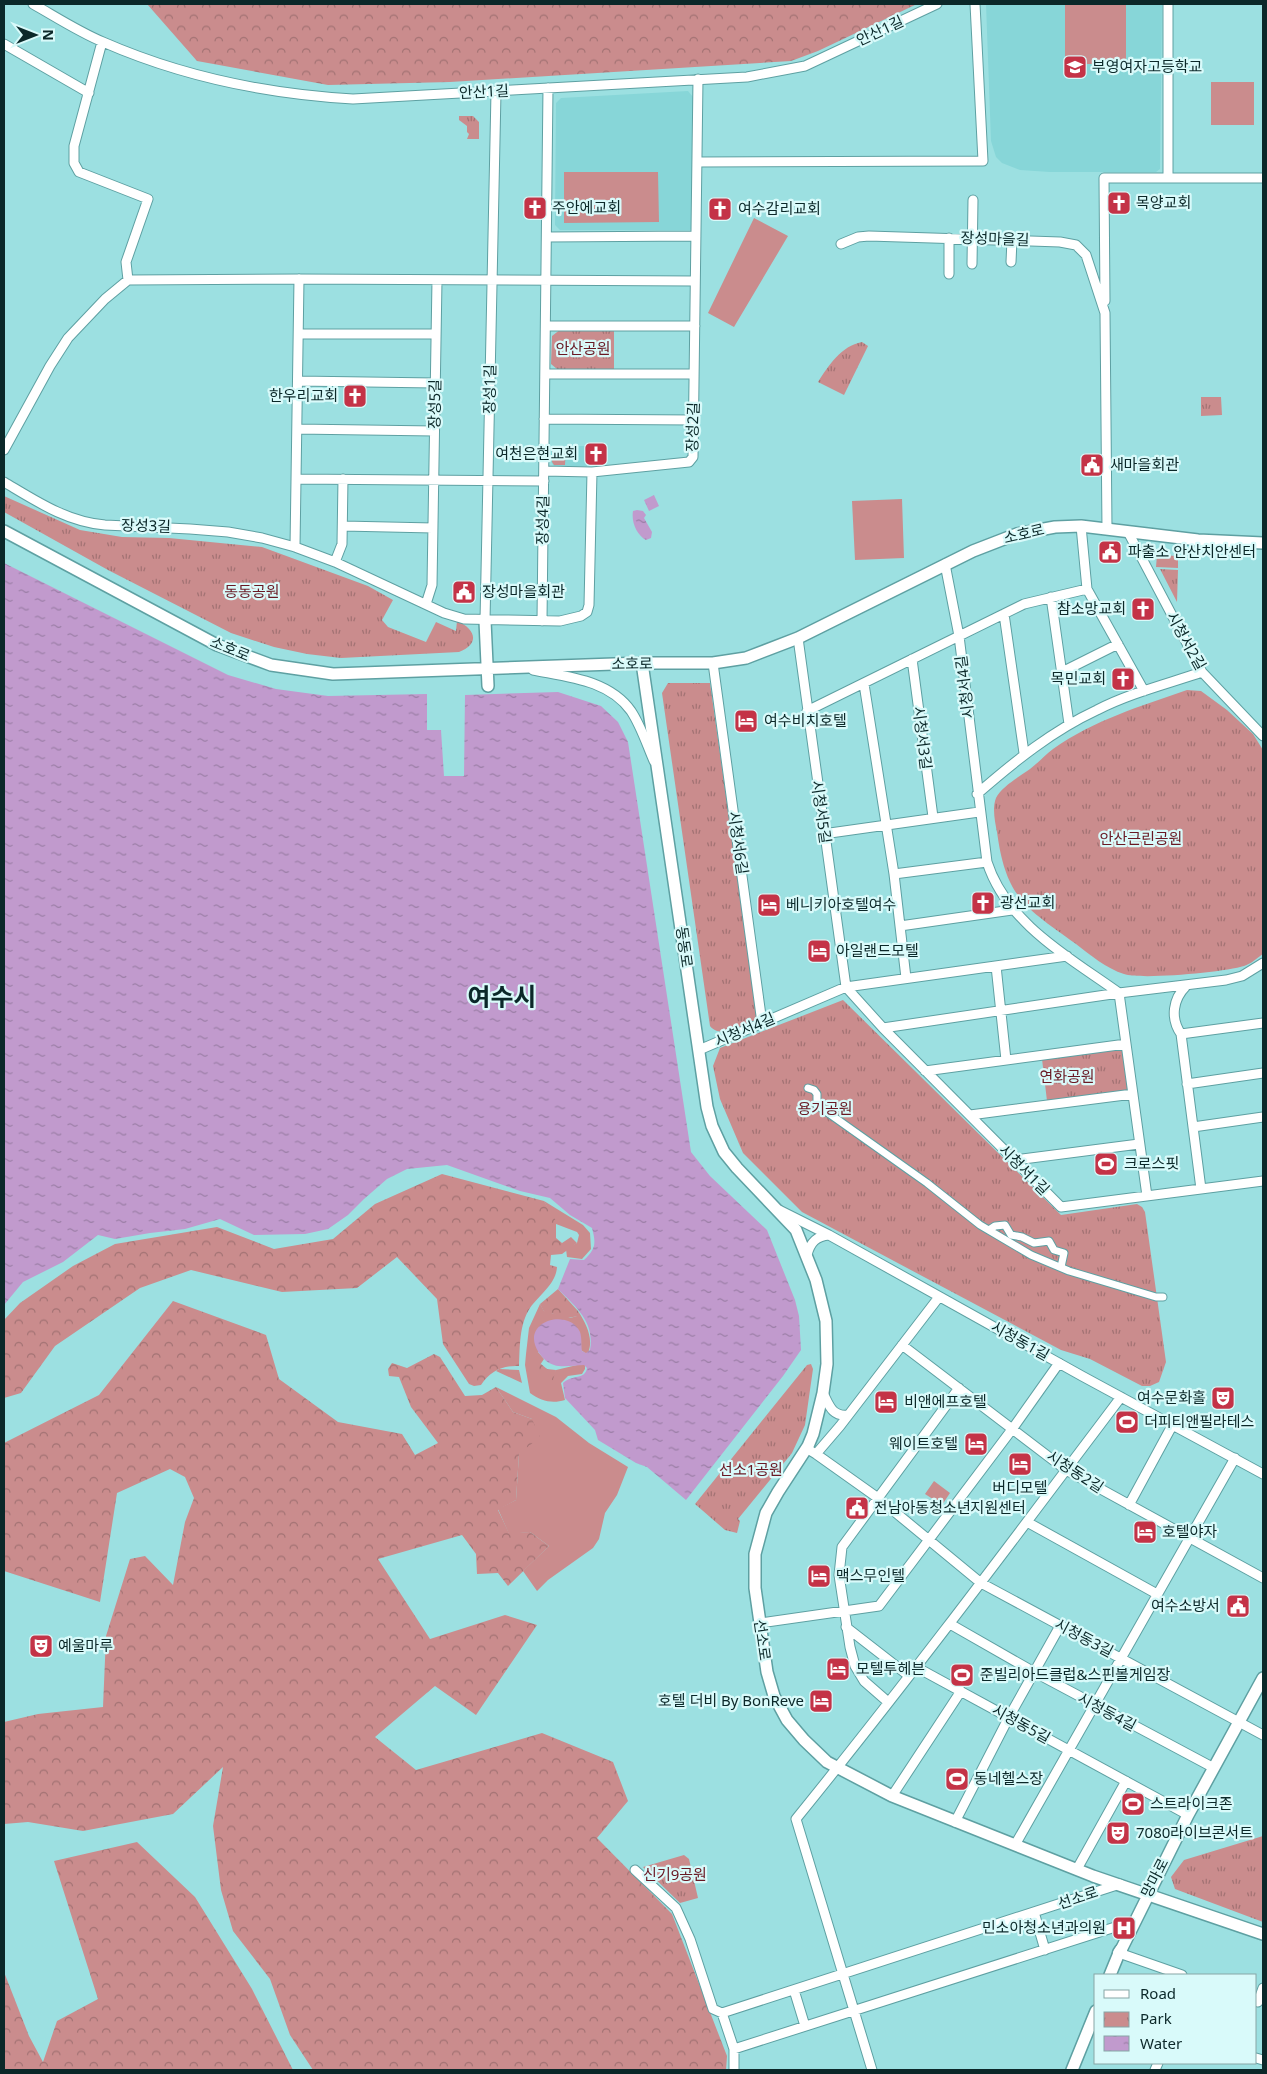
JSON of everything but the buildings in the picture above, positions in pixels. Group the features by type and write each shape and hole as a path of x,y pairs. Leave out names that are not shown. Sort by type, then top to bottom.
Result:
{"street":[{"name":"안산1길","path":"33,4 102,42 195,75 231,84 293,94 354,99 747,76 805,66 937,4"},
{"path":"697,162 983,161 975,4"},
{"path":"1168,4 1168,178 1263,178"},
{"path":"102,42 76,140 74,152 75,167 79,172 148,199 126,262 128,280"},
{"path":"4,44 89,93"},
{"name":"장성2길","path":"592,472 689,462 693,457 698,79"},
{"name":"장성4길","path":"542,621 548,88"},
{"name":"장성1길","path":"488,686 485,621 496,92"},
{"name":"장성마을길","path":"1107,529 1104,178 1168,178"},
{"path":"972,264 973,200"},
{"path":"547,237 696,236"},
{"name":"장성마을길","path":"841,244 870,236 1065,242 1076,245 1082,250 1088,260 1105,313"},
{"path":"949,238 949,274"},
{"path":"1011,262 1012,240"},
{"path":"295,547 299,279"},
{"path":"4,450 50,366 68,338 94,310 128,280 695,281"},
{"name":"장성5길","path":"426,604 432,585 437,280"},
{"path":"546,326 695,326"},
{"path":"299,334 436,334"},
{"path":"545,374 694,374"},
{"path":"298,381 435,383"},
{"path":"544,419 694,420"},
{"path":"297,429 434,431"},
{"path":"485,621 570,620 587,612 589,605 592,472 544,471"},
{"path":"296,479 544,481"},
{"path":"336,562 342,544 343,479"},
{"name":"장성3길","path":"4,482 48,508 87,522 105,525 228,532 262,538 295,547 336,562 426,604 464,619 485,621"},
{"path":"343,526 433,528"},
{"path":"1081,526 1087,589 1144,691"},
{"name":"소호로","path":"4,531 209,641 271,665 333,674 642,663 713,663 746,658 798,638 995,541 1016,534 1055,527 1081,526 1213,542 1263,543"},
{"name":"시청서2길","path":"1128,532 1202,672 1263,736"},
{"name":"시청서4길","path":"945,564 959,636 979,812 987,862 998,888 1012,910 1026,924 1119,993"},
{"path":"807,711 1024,604 1051,596 1087,589"},
{"path":"1051,596 1069,724"},
{"path":"1004,614 1024,754"},
{"name":"시청서5길","path":"798,638 846,987"},
{"path":"1062,672 1118,644"},
{"name":"시청서3길","path":"912,659 933,817"},
{"name":"동동로","path":"642,663 707,1107 724,1152 737,1168 777,1208"},
{"name":"시청서6길","path":"713,663 762,1023"},
{"path":"523,668 590,683 614,692 631,712 657,770"},
{"path":"977,794 1024,754 1069,724 1109,704 1202,672"},
{"path":"864,684 894,874 906,978"},
{"path":"824,834 933,817 979,812"},
{"path":"894,874 987,862"},
{"path":"900,926 1012,910"},
{"name":"시청서4길","path":"699,1050 846,987 1067,956"},
{"path":"883,1028 1119,993 1186,986 1242,976 1263,963"},
{"path":"996,966 1006,1060"},
{"path":"1186,986 1176,997 1176,1024 1181,1034 1201,1189"},
{"name":"시청서1길","path":"846,987 883,1028 1061,1207 1263,1181"},
{"path":"1119,993 1147,1196"},
{"path":"1181,1034 1263,1023"},
{"path":"926,1071 1126,1044"},
{"path":"1187,1084 1263,1073"},
{"path":"808,1088 814,1090 817,1094 817,1105 927,1183 989,1230 1031,1255 1061,1268 1156,1297 1163,1297"},
{"path":"970,1115 1133,1094"},
{"path":"1193,1128 1263,1117"},
{"path":"1015,1160 1139,1144"},
{"name":"시청동1길","path":"777,1208 1263,1474"},
{"name":"선소로","path":"777,1208 796,1230 816,1280 826,1321 827,1364 811,1451 778,1492 766,1514 759,1535 754,1571 767,1672 774,1696 787,1720 816,1751 838,1769 892,1796 1077,1869 1263,1934"},
{"path":"989,1230 994,1226 1005,1225 1011,1235 1022,1237 1034,1243 1048,1241 1054,1250 1064,1253 1061,1268"},
{"path":"807,1255 812,1242 820,1237 829,1235"},
{"path":"811,1451 848,1415 939,1297"},
{"name":"시청동2길","path":"902,1345 1014,1428 1066,1470 1263,1578"},
{"path":"760,1623 879,1606 1014,1428 1059,1363"},
{"path":"888,1702 864,1681 855,1666 846,1627 839,1575 842,1547 959,1388"},
{"path":"823,1393 834,1413 842,1416 848,1415"},
{"path":"872,2070 796,1819 838,1769 950,1624 1121,1397"},
{"path":"1129,1505 1173,1424"},
{"name":"시청동3길","path":"811,1451 878,1498 981,1582 1263,1735"},
{"path":"1015,1845 1093,1704 1235,1458"},
{"path":"1027,1522 1157,1594"},
{"name":"시청동4길","path":"950,1624 1034,1672 1214,1768"},
{"path":"955,1822 1009,1717 1060,1626"},
{"path":"846,1627 909,1676"},
{"name":"시청동5길","path":"916,1667 1188,1815"},
{"name":"망마로","path":"1110,1974 1147,1894 1263,1678"},
{"path":"892,1796 961,1691"},
{"path":"1077,1869 1126,1781"},
{"path":"635,1870 676,1908 690,1939 714,2009 722,2013 734,2049 734,2070"},
{"name":"선소로","path":"722,2013 1120,1884"},
{"path":"1034,1912 1045,1950"},
{"path":"734,2049 1134,1921"},
{"path":"1120,1952 1179,1974"},
{"path":"1259,2002 1263,1988"},
{"path":"794,1990 805,2026"},
{"path":"1072,2070 1094,2016"}],"shaded area":[{"name":"부영여자고등학교","path":"986,4 1162,4 1160,169 1156,172 1050,172 1020,170 1002,163 996,157 991,141"},
{"path":"688,91 693,97 694,225 690,230 560,230 555,225 556,103 561,98"},
{"path":"551,446 587,446 587,466 554,466 551,462"}],"green space":[{"path":"147,4 917,4 818,51 791,61 450,82 328,85 197,61"},
{"path":"1065,4 1126,4 1126,64 1065,64"},
{"path":"1211,82 1254,82 1254,125 1211,125"},
{"path":"459,116 473,116 479,122 479,139 467,139 469,134 467,126 459,120"},
{"path":"564,172 658,172 659,222 564,223"},
{"path":"754,218 788,236 734,327 708,313"},
{"name":"안산공원","path":"561,329 614,329 614,369 557,369 551,364 552,336"},
{"path":"862,342 868,346 844,395 818,382 836,357 848,348"},
{"path":"1201,397 1221,397 1222,415 1201,416"},
{"path":"552,448 566,448 565,465 554,465 552,462"},
{"name":"동동공원","path":"4,496 80,530 122,537 169,538 262,547 368,586 393,600 382,620 388,627 426,642 436,622 456,631 457,621 472,632 473,641 466,649 459,652 341,658 307,654 274,647 231,633 108,570 4,512"},
{"path":"902,499 904,558 855,560 852,501"},
{"path":"1157,555 1178,556 1178,568 1156,567"},
{"path":"1160,569 1178,570 1177,602"},
{"path":"668,683 710,683 757,1015 754,1021 731,1030 719,1031 714,1030 710,1026 662,693"},
{"name":"안산근린공원","path":"1187,690 1201,691 1227,710 1253,734 1263,750 1263,954 1247,965 1220,971 1165,976 1133,976 1111,969 1092,957 1043,920 1021,899 1006,872 1001,854 994,811 995,802 1006,786 1053,749 1069,739 1101,722"},
{"name":"용기공원","path":"843,1000 1061,1215 1137,1204 1142,1207 1145,1212 1166,1362 1159,1382 1150,1386 1142,1386 1090,1359 1061,1350 802,1212 743,1153 720,1099 713,1066 720,1048"},
{"name":"연화공원","path":"1119,1049 1123,1052 1128,1087 1126,1091 1047,1101 1042,1059"},
{"path":"442,1174 544,1201 556,1221 556,1238 562,1243 571,1237 577,1243 562,1254 551,1255 550,1265 557,1267 556,1273 551,1284 526,1315 521,1336 519,1366 497,1370 488,1376 481,1385 474,1386 469,1384 443,1344 437,1299 397,1257 357,1288 282,1292 191,1270 140,1288 55,1346 21,1393 4,1398 4,1320 20,1303 73,1266 115,1244 217,1227 274,1249 333,1239 375,1204"},
{"path":"544,1201 583,1225 590,1233 591,1249 582,1259 567,1257 566,1249 577,1243 579,1235 577,1232 556,1224"},
{"path":"558,1289 578,1311 578,1316 563,1319 544,1311 540,1304"},
{"path":"173,1301 266,1335 279,1379 338,1422 402,1434 415,1455 438,1443 411,1407 399,1377 389,1376 388,1369 392,1363 407,1368 434,1354 440,1357 465,1396 482,1395 496,1387 513,1412 532,1419 540,1437 519,1454 516,1500 498,1510 509,1533 530,1532 549,1546 508,1586 498,1573 477,1574 476,1554 462,1535 378,1559 430,1639 505,1615 537,1625 476,1715 435,1686 375,1737 416,1770 542,1733 613,1762 628,1801 597,1838 672,1914 727,2056 726,2070 313,2070 290,2035 270,1979 233,1931 221,1890 213,1826 223,1767 173,1814 83,1831 28,1822 4,1824 4,1722 38,1714 103,1707 106,1636 130,1559 145,1556 173,1585 185,1522 194,1498 185,1477 170,1469 117,1493 100,1602 4,1571 4,1443 99,1395"},
{"path":"540,1304 544,1311 570,1318 577,1316 578,1311 590,1337 588,1353 581,1350 579,1331 538,1352 544,1359 540,1365 554,1373 556,1370 585,1365 582,1374 568,1376 561,1383 565,1400 556,1402 538,1398 530,1393 525,1365 529,1328"},
{"path":"541,1364 547,1369 556,1370 553,1380 546,1383 532,1374 533,1366"},
{"name":"선소1공원","path":"811,1364 813,1369 805,1425 792,1453 738,1519 740,1521 737,1533 725,1530 695,1504 807,1365"},
{"path":"499,1369 519,1370 522,1383 496,1371"},
{"path":"496,1387 556,1417 589,1443 628,1467 617,1495 605,1513 599,1539 593,1548 548,1580 537,1591 523,1571 549,1546 530,1532 509,1534 498,1509 516,1500 519,1454 532,1419 513,1412"},
{"path":"934,1481 950,1493 942,1505 925,1494"},
{"path":"1263,1836 1263,1922 1175,1889 1171,1877 1184,1860"},
{"path":"137,1842 195,1897 252,1989 293,2070 4,2070 4,1972 29,2036 43,2062 57,2021 98,1999 54,1861"},
{"name":"신기9공원","path":"684,1855 689,1859 698,1898 680,1903 643,1867"}],"water":[{"path":"654,495 659,506 649,511 644,500"},
{"path":"633,511 643,511 646,515 644,518 652,532 651,538 646,540 637,532 634,524"},
{"path":"4,563 228,675 276,689 328,696 427,694 427,730 441,730 444,776 464,776 465,695 558,692 601,706 618,722 628,742 691,1152 710,1176 767,1230 795,1300 799,1316 801,1350 783,1376 686,1500 647,1467 636,1463 598,1440 595,1430 565,1398 563,1383 581,1376 586,1372 587,1368 584,1365 558,1366 552,1364 539,1353 534,1342 535,1333 540,1326 548,1321 566,1320 574,1324 580,1332 582,1351 586,1353 590,1350 590,1331 587,1323 558,1289 570,1259 584,1260 593,1249 594,1238 592,1228 570,1215 550,1198 520,1191 447,1165 407,1169 387,1179 348,1215 328,1229 305,1234 254,1235 220,1219 185,1229 115,1239 98,1235 63,1262 23,1282 4,1305"}],"place":[{"name":"부영여자고등학교","path":"1075,67"},
{"name":"목양교회","path":"1119,203"},
{"name":"주안에교회","path":"535,208"},
{"name":"여수감리교회","path":"720,209"},
{"name":"한우리교회","path":"355,396"},
{"name":"여천은현교회","path":"596,454"},
{"name":"새마을회관","path":"1092,465"},
{"name":"파출소 안산치안센터","path":"1110,552"},
{"name":"장성마을회관","path":"464,592"},
{"name":"참소망교회","path":"1143,609"},
{"name":"목민교회","path":"1123,679"},
{"name":"여수비치호텔","path":"746,721"},
{"name":"광선교회","path":"983,903"},
{"name":"베니키아호텔여수","path":"769,905"},
{"name":"아일랜드모텔","path":"819,951"},
{"name":"크로스핏","path":"1106,1164"},
{"name":"여수문화홀","path":"1223,1398"},
{"name":"비앤에프호텔","path":"886,1402"},
{"name":"더피티앤필라테스","path":"1127,1422"},
{"name":"웨이트호텔","path":"976,1444"},
{"name":"버디모텔","path":"1020,1464"},
{"name":"전남아동청소년지원센터","path":"857,1508"},
{"name":"호텔야자","path":"1145,1532"},
{"name":"맥스무인텔","path":"819,1576"},
{"name":"여수소방서","path":"1238,1606"},
{"name":"예울마루","path":"41,1646"},
{"name":"모텔투헤븐","path":"838,1669"},
{"name":"준빌리아드클럽&스핀볼게임장","path":"962,1675"},
{"name":"호텔 더비 By BonReve","path":"821,1701"},
{"name":"동네헬스장","path":"957,1779"},
{"name":"스트라이크존","path":"1133,1804"},
{"name":"7080라이브콘서트","path":"1118,1833"},
{"name":"민소아청소년과의원","path":"1124,1928"}],"district":[{"name":"여수시","path":"502,997"}]}
